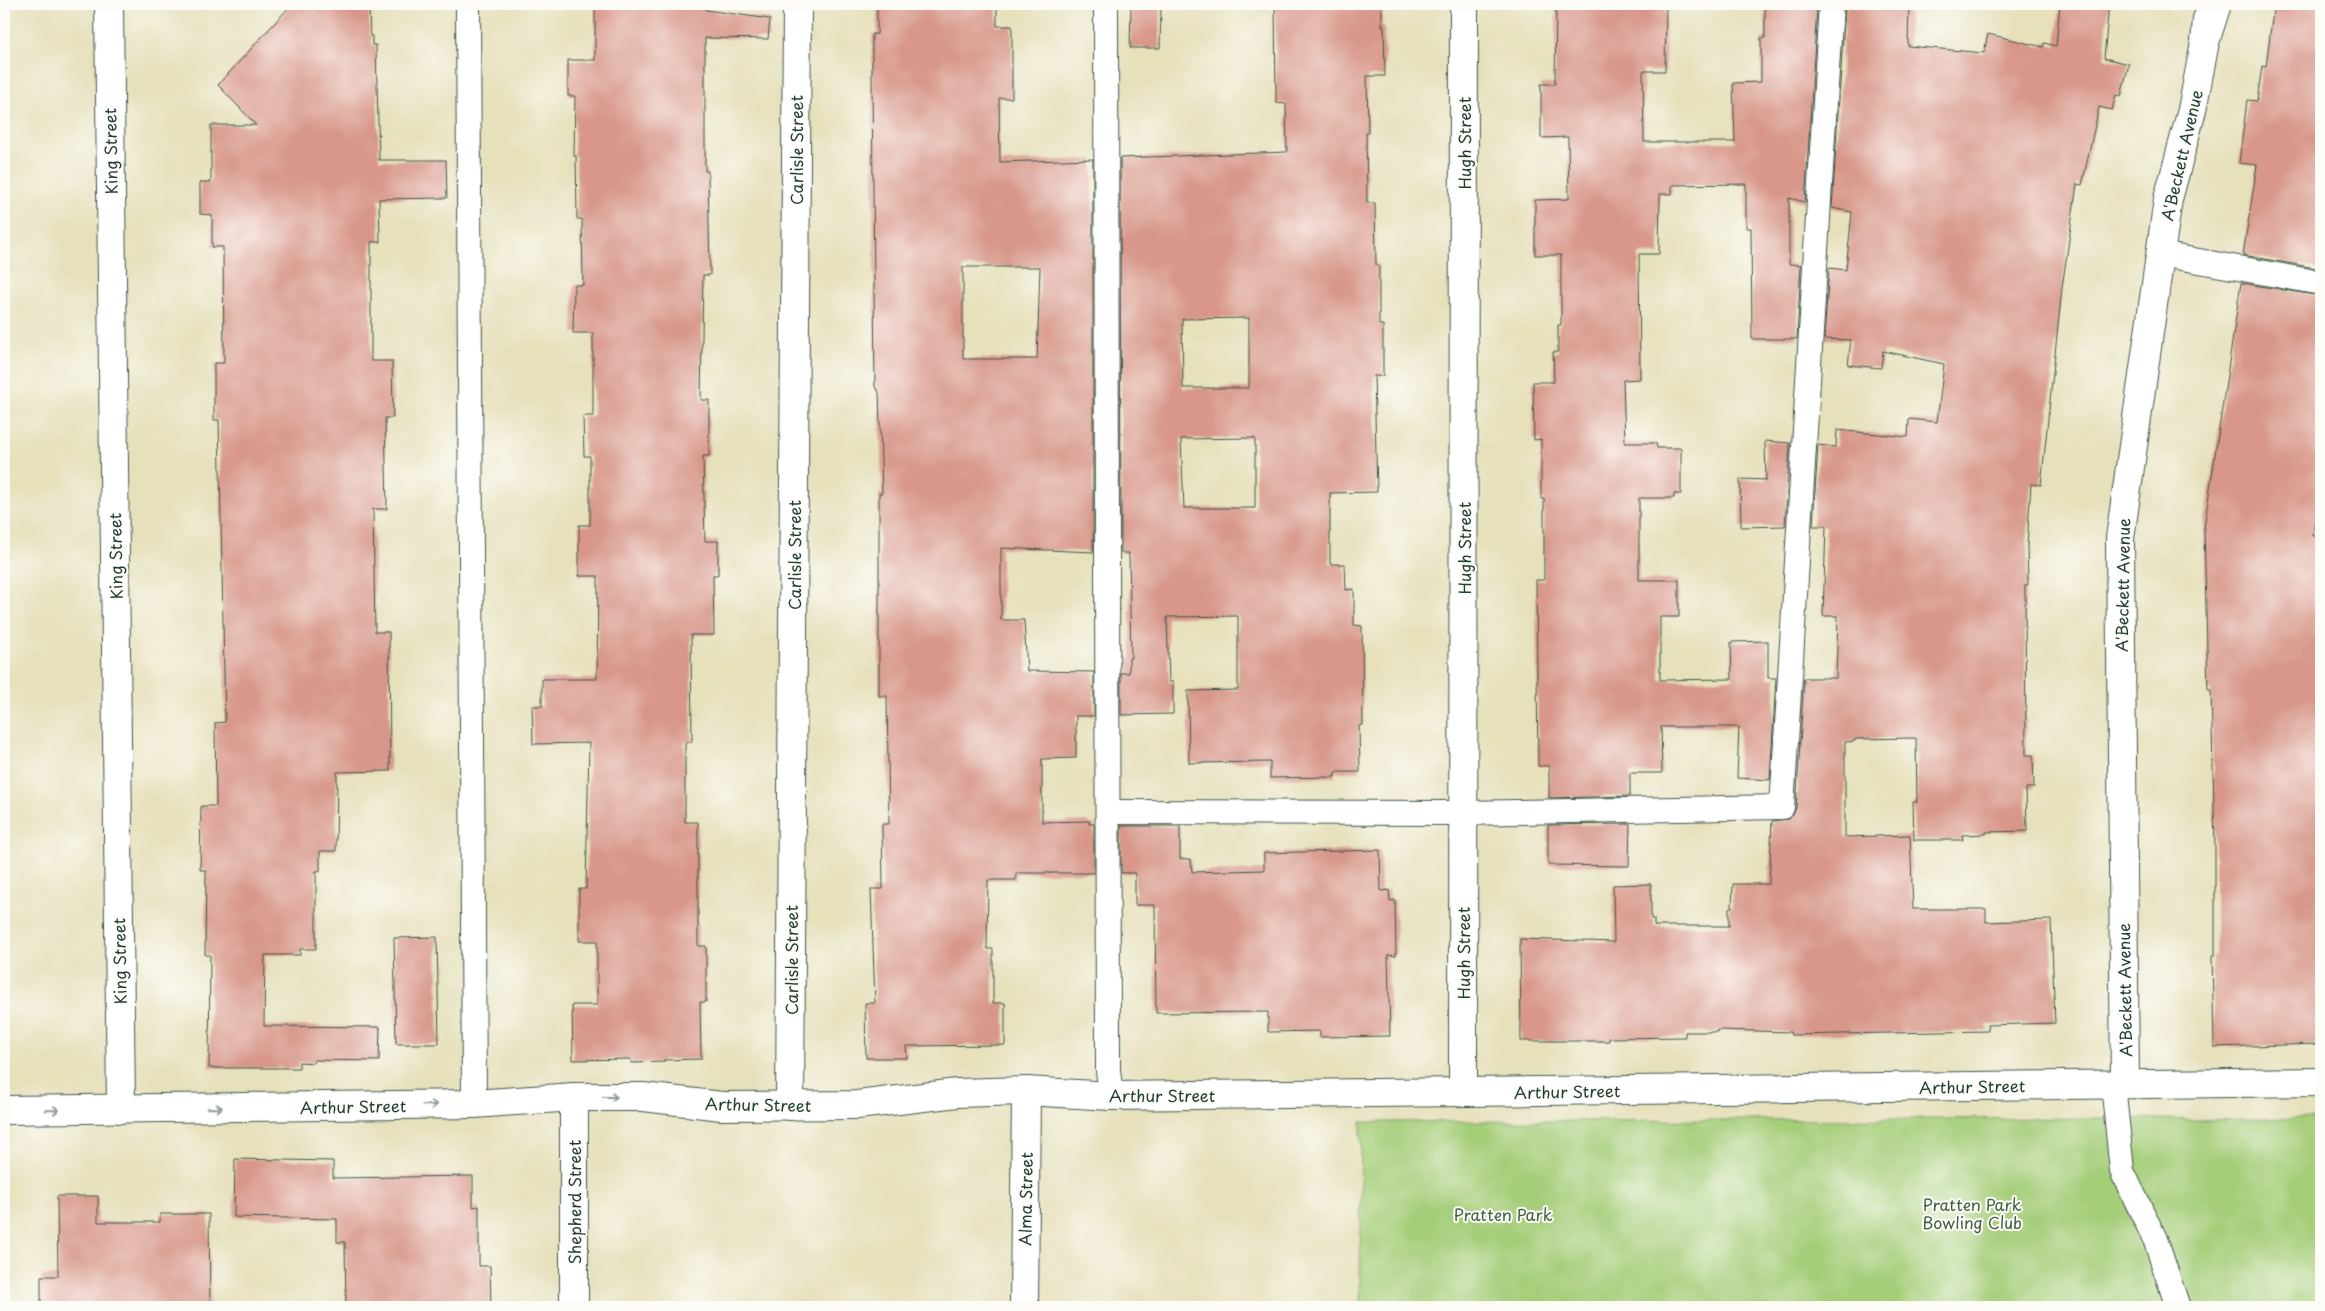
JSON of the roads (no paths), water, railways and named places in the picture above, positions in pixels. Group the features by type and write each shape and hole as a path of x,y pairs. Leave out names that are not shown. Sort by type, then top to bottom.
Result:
{"street":[{"name":"King Street","path":"108,4 121,1109"},
{"name":"Carlisle Street","path":"790,1106 797,4"},
{"name":"Hugh Street","path":"1463,1092 1464,4"},
{"name":"A'Beckett Avenue","path":"2119,1084 2120,538 2168,199 2192,110 2205,42 2208,4"},
{"path":"2205,42 2217,4"},
{"name":"Arthur Street","path":"4,1110 474,1104 574,1097 643,1097 722,1106 858,1105 956,1093 1026,1090 1111,1096 2321,1082"},
{"name":"Alma Street","path":"1024,1307 1026,1090"},
{"name":"Shepherd Street","path":"574,1097 574,1307"}],"lane":[{"path":"468,4 474,1104"},
{"path":"1106,4 1108,1070 1111,1096"},
{"path":"1109,812 1463,813 1782,807 1831,4"},
{"path":"2160,254 2321,283"},
{"path":"2119,1084 2122,1171 2155,1239 2178,1307"}],"park label":[{"name":"Pratten Park Bowling Club","path":"1972,1213"},
{"name":"Pratten Park","path":"1503,1214"}]}
